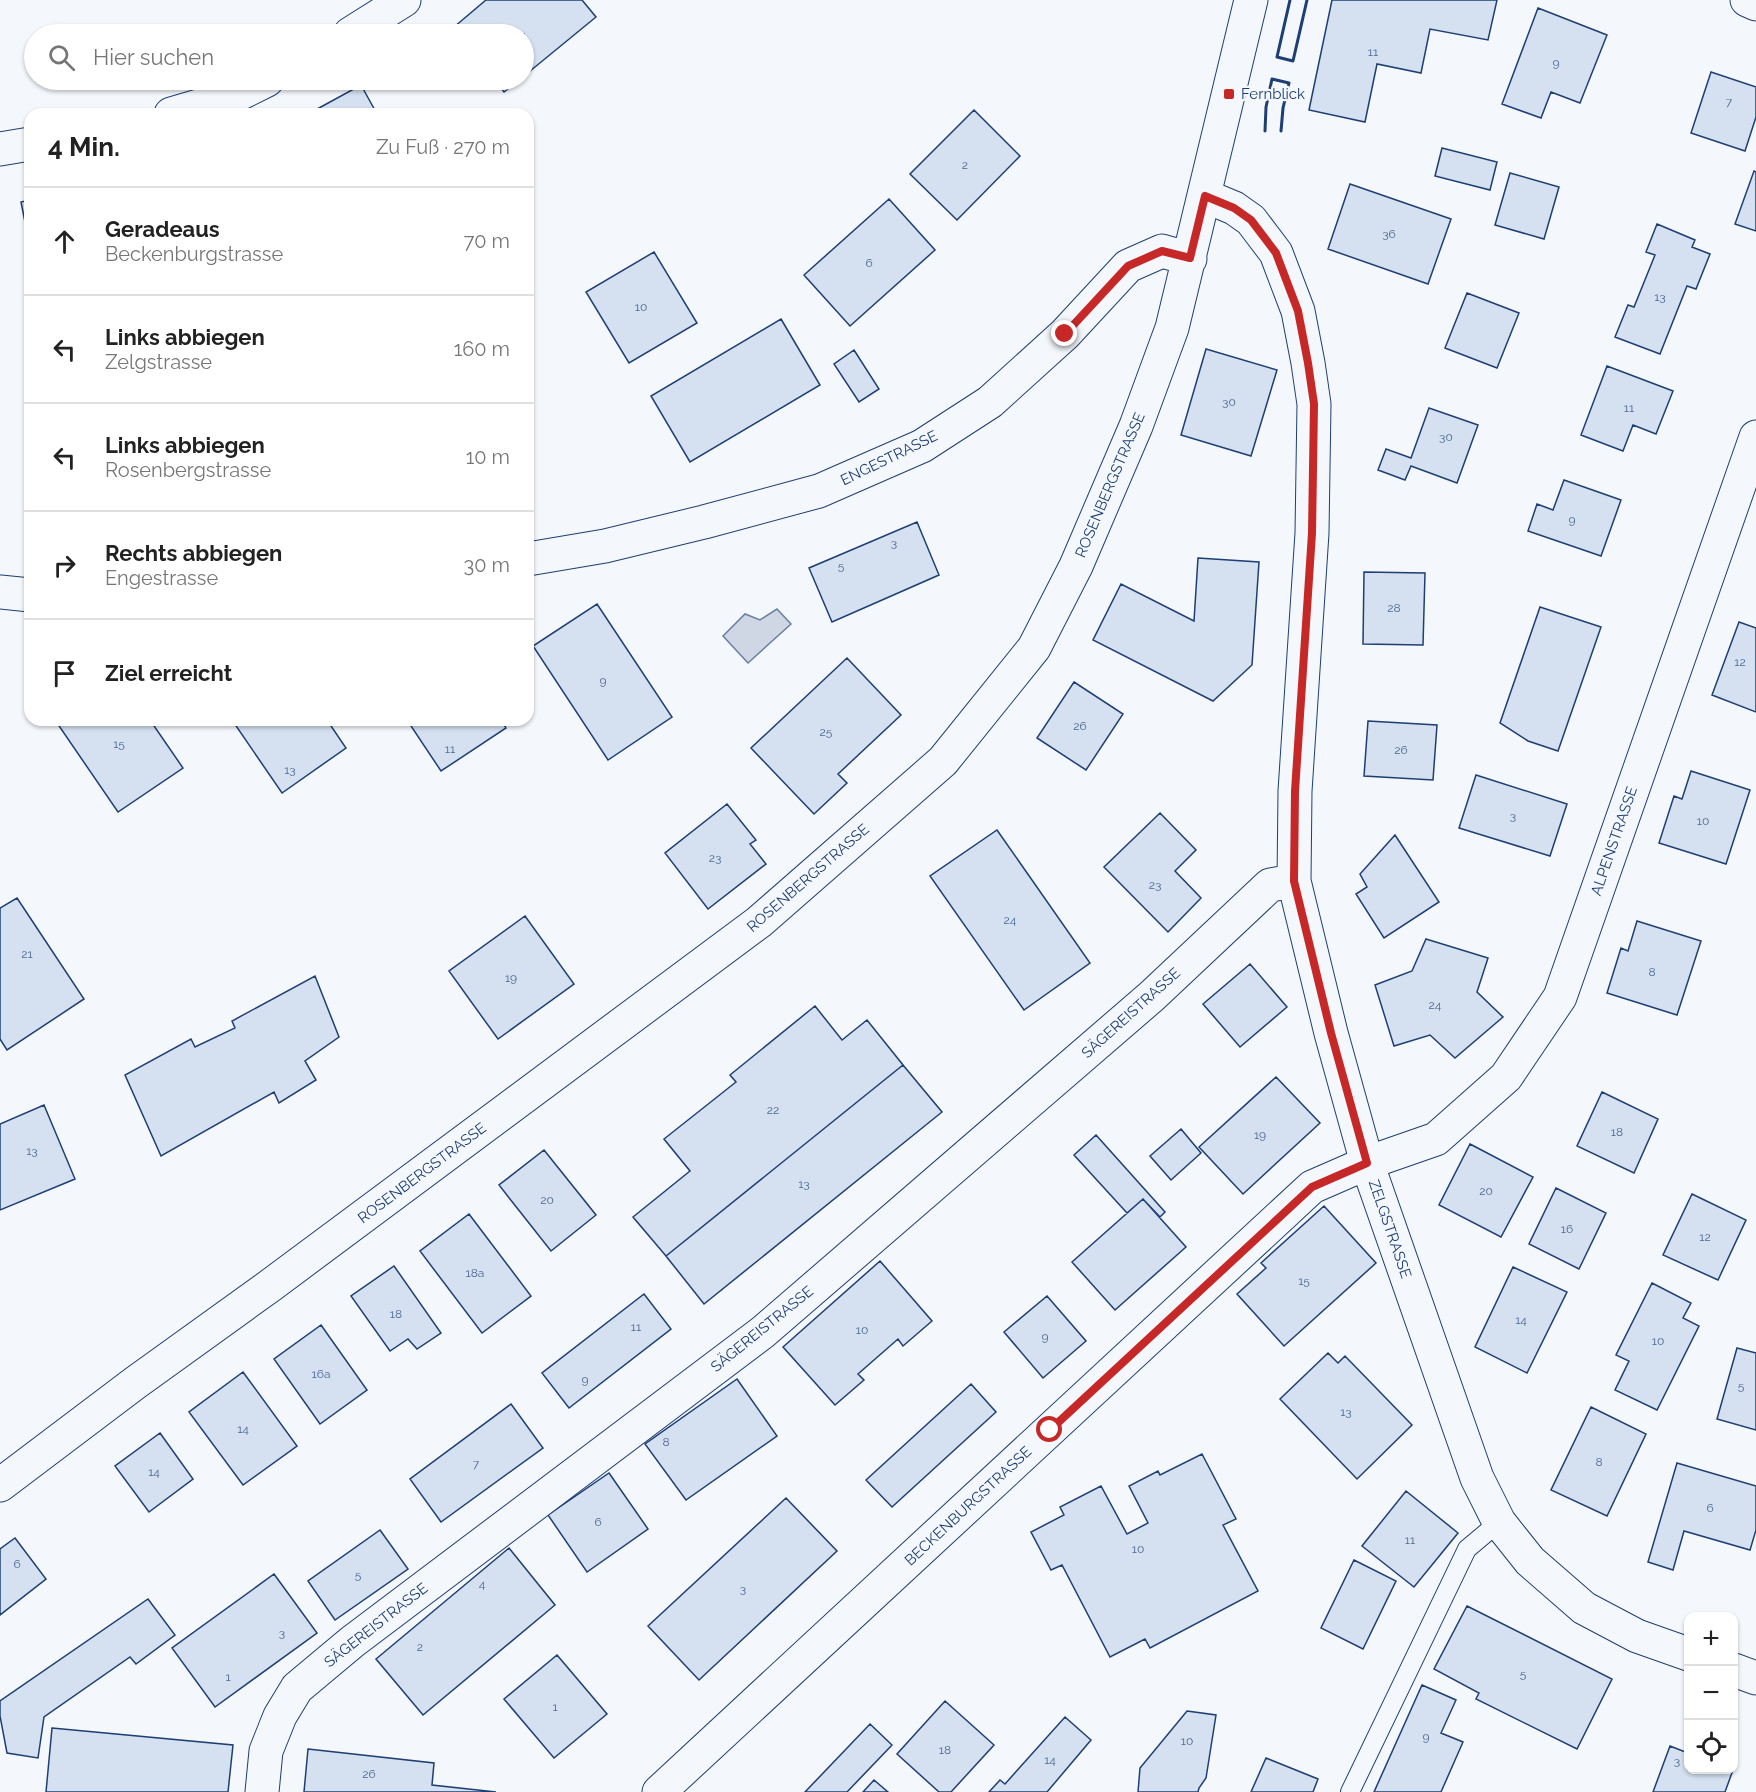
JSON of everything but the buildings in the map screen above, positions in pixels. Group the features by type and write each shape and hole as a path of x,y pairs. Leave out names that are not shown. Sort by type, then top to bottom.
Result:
{"street":[{"path":"366,24 404,0"},
{"name":"ROSENBERGSTRASSE","path":"0,1485 759,922 943,761 1034,648 1076,566 1136,426 1168,339 1190,258 1251,0"},
{"path":"1747,0 1756,4"},
{"path":"191,108 247,90"},
{"path":"0,149 24,145"},
{"name":"ZELGSTRASSE","path":"1205,196 1234,208 1251,220 1276,253 1298,311 1308,363 1314,404 1312,533 1295,791 1294,881 1331,1033 1367,1163 1477,1478 1499,1522 1530,1561 1584,1608 1637,1636 1684,1652"},
{"name":"ENGESTRASSE","path":"534,558 605,546 819,491 922,446 990,402 1065,334 1128,266 1162,251 1190,258"},
{"name":"ALPENSTRASSE","path":"1367,1163 1436,1139 1506,1077 1560,997 1756,437"},
{"path":"0,592 24,594"},
{"name":"SÄGEREISTRASSE","path":"262,1792 266,1751 280,1716 297,1688 352,1642 763,1332 1152,996 1270,885 1294,881"},
{"name":"BECKENBURGSTRASSE","path":"659,1792 1312,1187 1367,1163"},
{"path":"1738,1671 1756,1678"}],"lane":[{"path":"1350,1792 1467,1549 1499,1522"}],"shaded area":[{"path":"777,609 791,624 748,663 723,636 745,614 760,620"}],"wall":[{"path":"1290,0 1277,57 1293,61 1307,0"},
{"path":"1265,131 1266,107 1272,79 1289,83 1283,108 1281,131"}],"place":[{"name":"Fernblick","path":"1229,94"}],"route":[{"path":"1050,1430 1312,1187 1367,1163 1331,1033 1294,881 1295,791 1312,533 1314,404 1298,311 1276,253 1251,220 1234,208 1205,196 1190,258 1162,251 1128,266 1065,334"}]}
